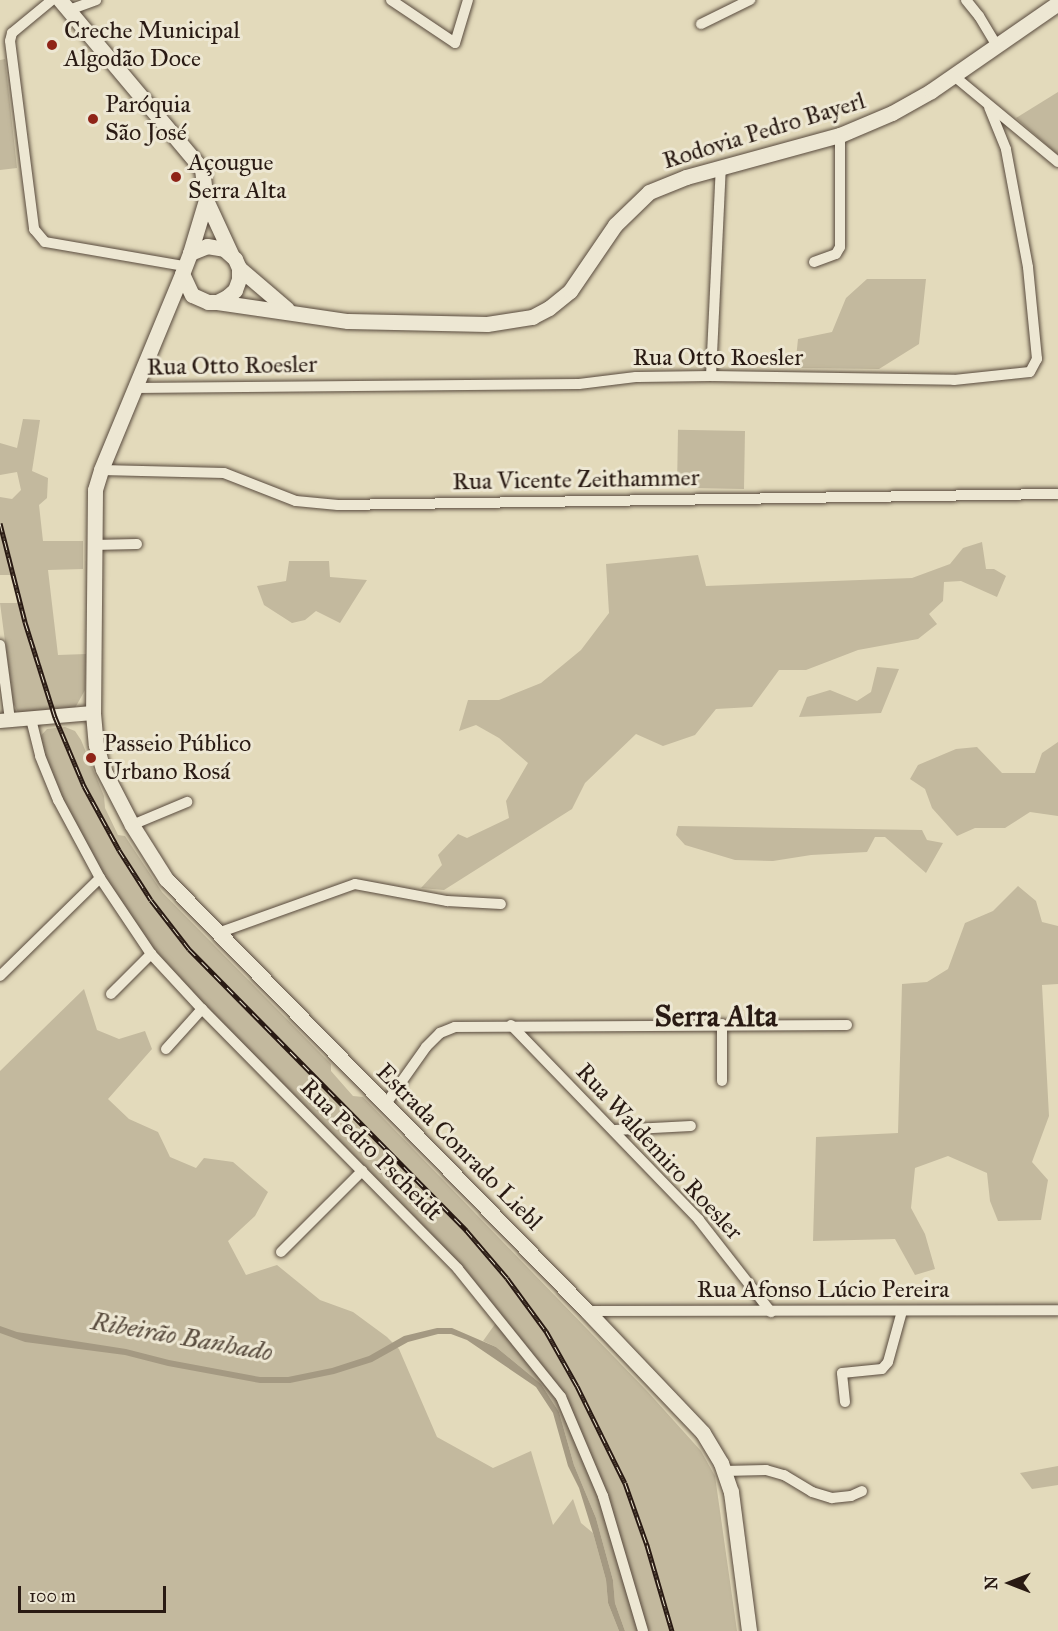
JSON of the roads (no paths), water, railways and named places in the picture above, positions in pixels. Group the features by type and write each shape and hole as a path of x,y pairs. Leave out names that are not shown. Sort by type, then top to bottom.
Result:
{"main road":[{"name":"Rodovia Pedro Bayerl","path":"217,302 341,320 487,324 532,317 549,308 570,291 615,225 642,198 673,181 840,135 905,107 954,76 1058,3"},
{"path":"65,5 195,159 204,177 206,200 239,268 292,312"},
{"name":"Estrada Conrado Liebl","path":"206,200 185,264 101,470 95,490 93,713 99,759 132,825 166,879 703,1433 717,1454 724,1471 738,1536 749,1631"},
{"path":"199,300 187,289 185,264 207,246 216,246 231,254"},
{"path":"163,318 183,300 217,302 227,297 235,290 239,279 239,268"}],"street":[{"path":"52,0 12,33 10,41 33,229 45,242 185,264"},
{"path":"65,5 96,0"},
{"path":"391,0 455,43 468,0"},
{"path":"701,24 750,0"},
{"path":"966,0 980,16 997,46"},
{"path":"954,76 1058,162"},
{"name":"Rua Otto Roesler","path":"134,388 579,384 636,377 711,376 954,380 1030,372 1037,359 1028,267 1006,149 989,107"},
{"path":"814,262 836,254 840,247 840,135"},
{"path":"711,376 721,167"},
{"name":"Rua Vicente Zeithammer","path":"101,470 224,473 296,501 338,505 1058,494"},
{"path":"93,545 137,544"},
{"path":"0,645 5,721 93,713"},
{"name":"Rua Pedro Pscheidt","path":"31,719 40,756 58,800 100,878 151,954 202,1009 458,1269 561,1397 603,1496 643,1631"},
{"path":"132,825 187,802"},
{"path":"0,976 100,878"},
{"path":"218,933 355,884 447,901 501,904"},
{"path":"111,994 151,954"},
{"path":"166,1049 202,1009"},
{"path":"722,1024 722,1081"},
{"name":"Rua Waldemiro Roesler","path":"511,1025 615,1130 699,1220 771,1312"},
{"path":"385,1105 426,1047 440,1033 455,1027 847,1025"},
{"path":"615,1130 692,1126"},
{"path":"282,1252 362,1172"},
{"name":"Rua Afonso Lúcio Pereira","path":"587,1311 1058,1310"},
{"path":"845,1402 842,1373 882,1369 888,1362 903,1311"},
{"path":"724,1471 766,1470 784,1475 812,1492 832,1498 851,1496 862,1491"}],"railway":[{"path":"0,523 25,622 55,717 84,786 119,850 151,900 189,949 466,1230 507,1278 546,1331 577,1386 625,1483 647,1545 672,1631"}],"place":[{"name":"Creche Municipal Algodão Doce","path":"52,45"},
{"name":"Paróquia São José","path":"93,119"},
{"name":"Açougue Serra Alta","path":"176,177"},
{"name":"Passeio Público Urbano Rosá","path":"91,758"}],"district":[{"name":"Serra Alta","path":"716,1016"}],"water label":[{"name":"Ribeirão Banhado","path":"182,1337"}]}
